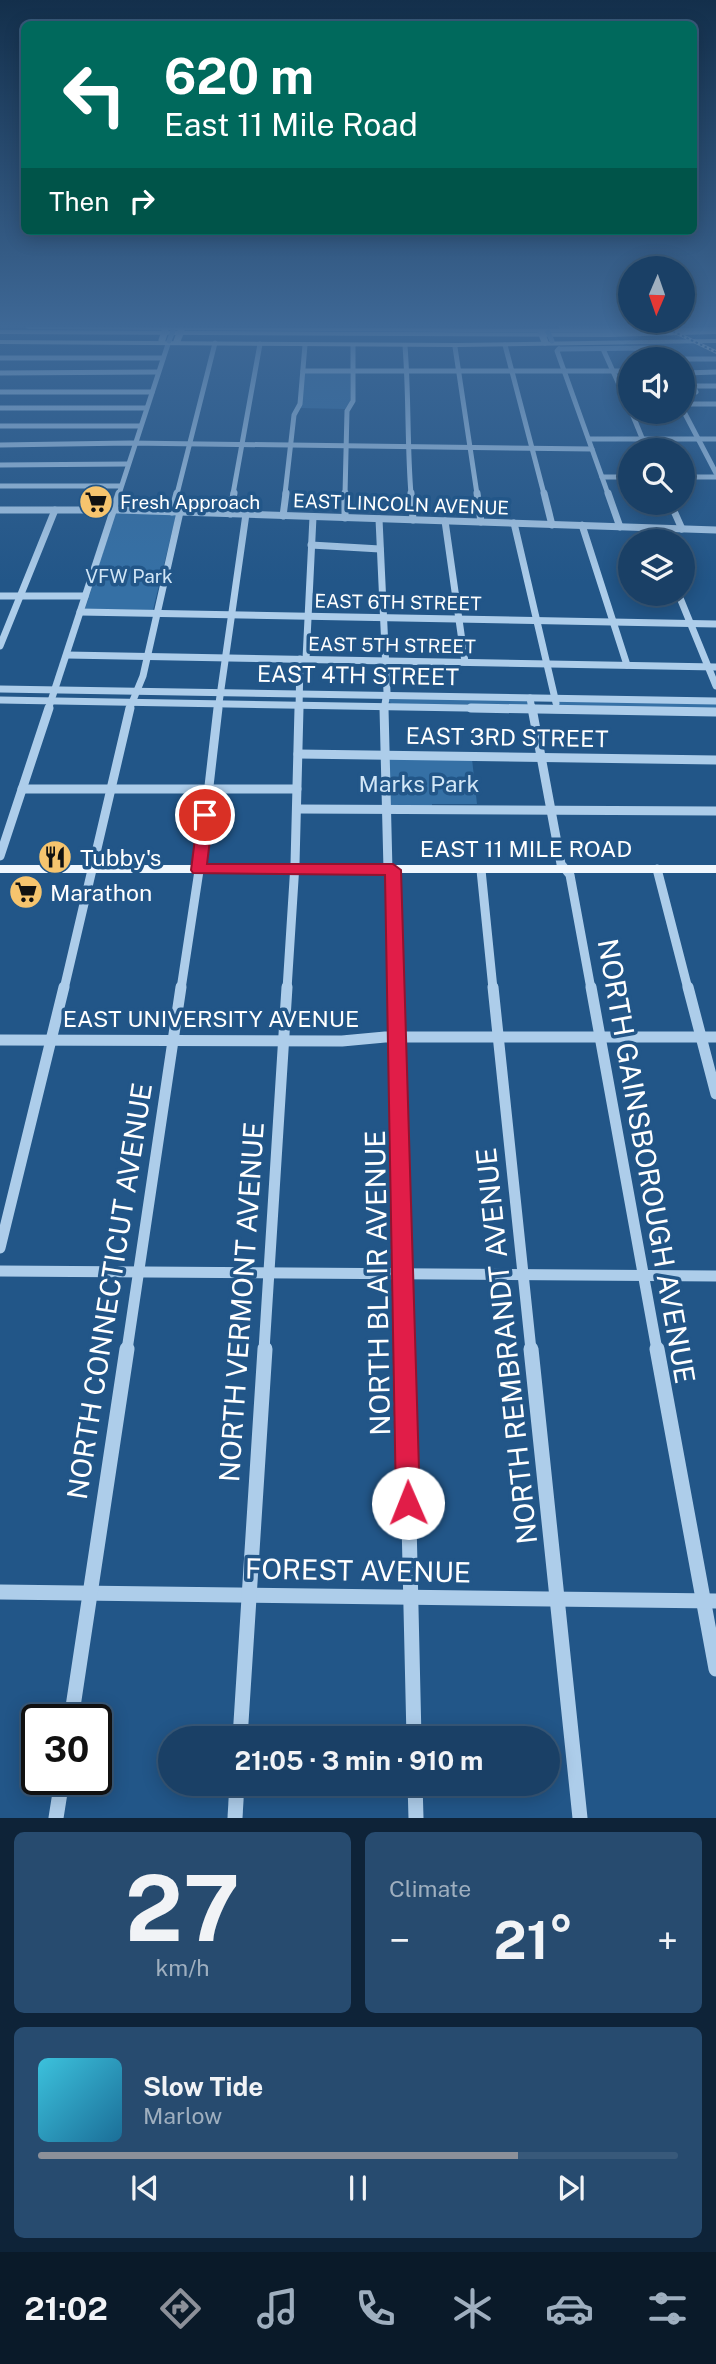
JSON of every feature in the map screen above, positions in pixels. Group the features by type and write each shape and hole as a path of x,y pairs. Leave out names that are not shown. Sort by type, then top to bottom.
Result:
{"main road":[{"name":"EAST 11 MILE ROAD","path":"0,869 716,869"}],"street":[{"path":"0,856 145,412"},
{"path":"0,1248 111,789 147,656 197,412"},
{"path":"230,514 248,412"},
{"path":"283,516 295,412"},
{"path":"345,518 347,412"},
{"path":"410,412 408,447 413,520"},
{"path":"464,412 481,522"},
{"path":"522,412 552,524"},
{"path":"579,412 620,527"},
{"path":"691,424 716,475 695,476"},
{"path":"0,426 140,426"},
{"path":"589,439 618,439"},
{"path":"698,439 716,439"},
{"path":"0,444 134,443 593,449"},
{"path":"0,465 127,464"},
{"path":"602,477 618,477"},
{"path":"0,486 120,486"},
{"name":"EAST LINCOLN AVENUE","path":"0,510 113,510 682,529"},
{"path":"0,646 55,510"},
{"name":"NORTH CONNECTICUT AVENUE","path":"73,1704 199,870 219,702 246,514"},
{"path":"676,515 682,529"},
{"name":"NORTH VERMONT AVENUE","path":"241,1726 295,870 299,699 308,617 313,517"},
{"name":"NORTH BLAIR AVENUE","path":"379,519 387,695 386,809 397,1037 414,1726"},
{"path":"446,521 466,662"},
{"path":"514,523 557,709"},
{"path":"582,526 627,665"},
{"name":"EAST LINCOLN AVENUE","path":"695,530 716,531"},
{"path":"311,545 380,549"},
{"path":"0,596 85,596"},
{"path":"683,606 712,667 716,686"},
{"name":"EAST 6TH STREET","path":"80,612 716,624"},
{"name":"EAST 5TH STREET","path":"67,655 712,667"},
{"name":"EAST 4TH STREET","path":"0,688 221,692 385,705 716,712"},
{"path":"34,699 43,694 38,689"},
{"path":"67,699 65,693 75,689"},
{"name":"EAST 4TH STREET","path":"0,700 219,702 387,695 716,701"},
{"name":"NORTH GAINSBOROUGH AVENUE","path":"530,698 561,863 570,875 644,1276 710,1601 716,1669"},
{"name":"EAST 3RD STREET","path":"298,754 716,760"},
{"path":"22,789 297,789"},
{"path":"297,809 716,811"},
{"path":"657,869 716,1094"},
{"name":"NORTH REMBRANDT AVENUE","path":"481,870 580,1818"},
{"name":"EAST UNIVERSITY AVENUE","path":"0,1040 284,1041 397,1037 716,1037"},
{"path":"0,1271 716,1276"},
{"name":"FOREST AVENUE","path":"0,1592 710,1601"},
{"path":"56,1818 60,1795"},
{"path":"235,1818 236,1796"},
{"path":"415,1796 416,1818"}],"green space":[{"name":"VFW Park","path":"115,514 176,515 153,610 85,609"},
{"path":"389,698 527,700 528,705 392,704 388,701"},
{"path":"558,701 716,703 716,710 559,706"},
{"name":"Marks Park","path":"388,759 472,759 477,804 432,804 432,807 390,805"}],"place":[{"name":"Fresh Approach","path":"96,502"},
{"name":"Tubby's","path":"55,857"},
{"name":"Marathon","path":"26,892"}],"route":[{"path":"205,815 199,870 393,870 408,1503"}]}
